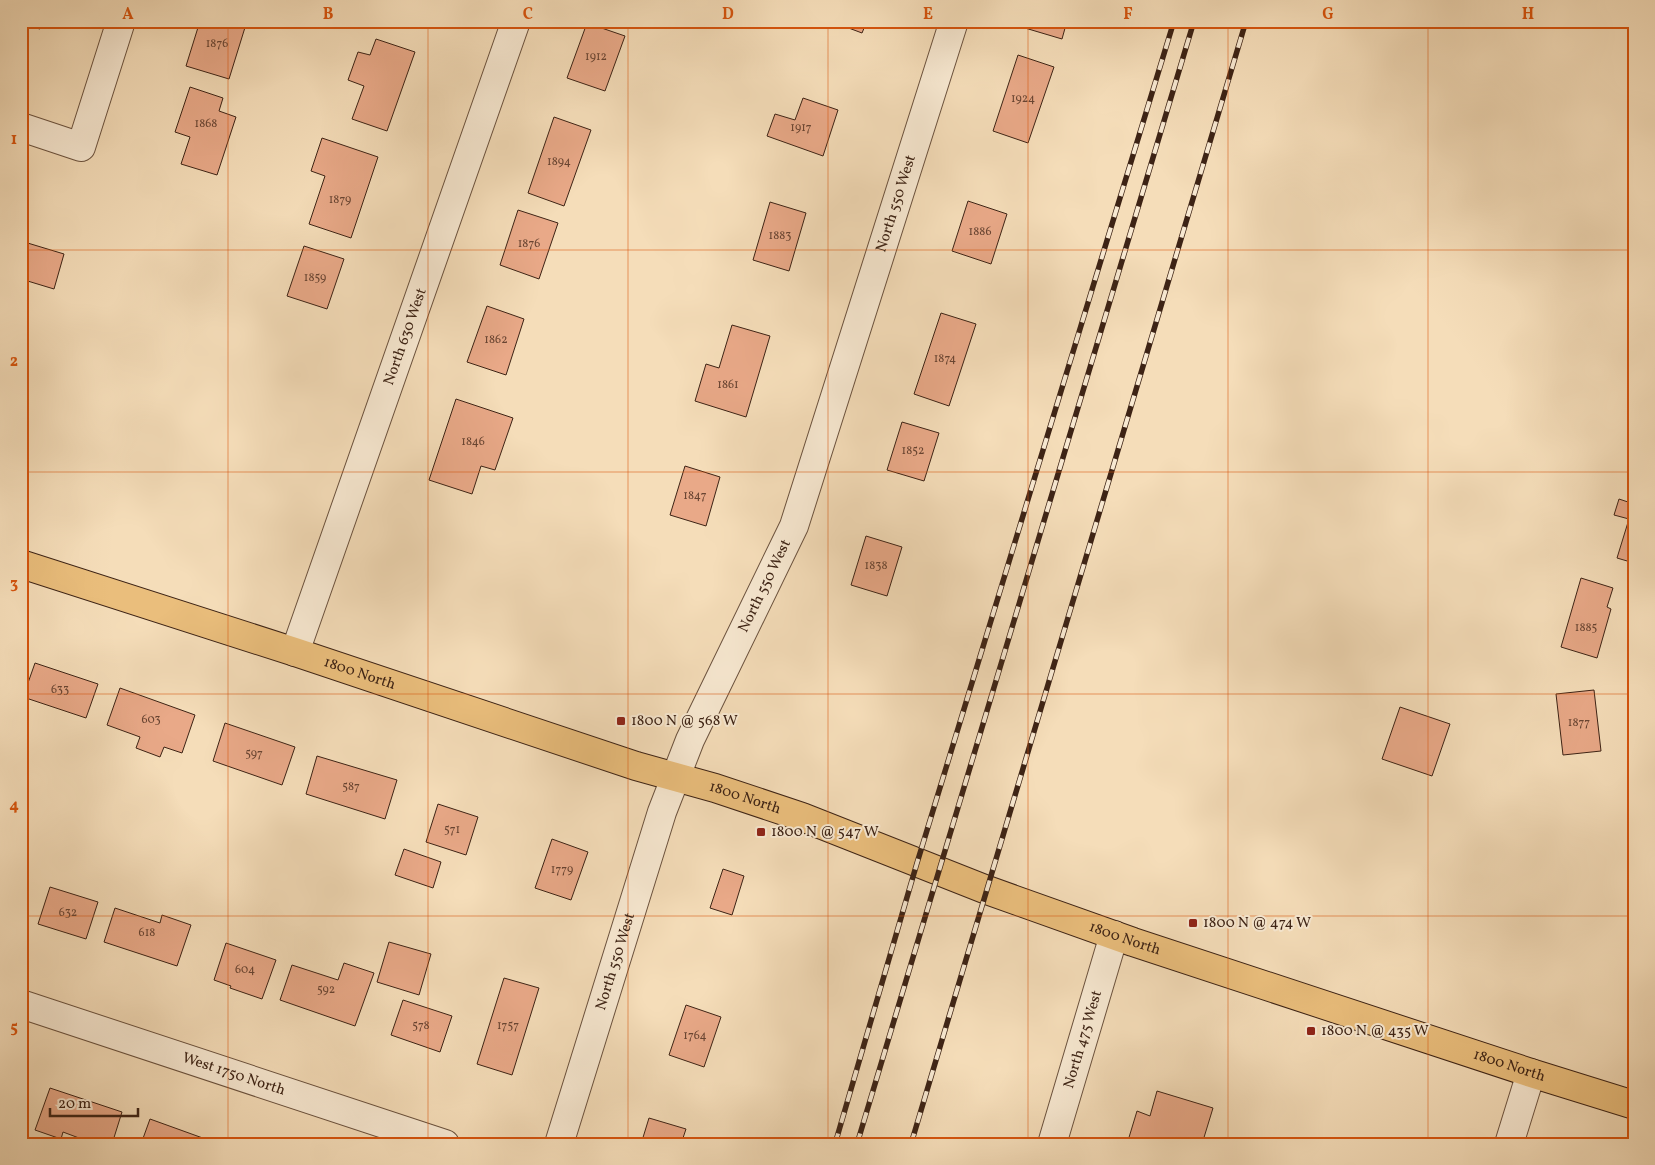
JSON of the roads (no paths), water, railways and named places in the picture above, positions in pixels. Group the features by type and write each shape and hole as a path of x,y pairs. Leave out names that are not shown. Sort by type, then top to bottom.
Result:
{"main road":[{"name":"1800 North","path":"21,564 295,652 636,766 676,776 802,817 986,890 1114,935 1531,1073 1634,1105"}],"street":[{"path":"21,127 81,147 121,21"},
{"name":"North 630 West","path":"295,652 516,21"},
{"name":"North 550 West","path":"559,1144 662,812 690,740 794,526 954,21"},
{"name":"North 475 West","path":"1052,1144 1114,935"},
{"name":"West 1750 North","path":"21,1004 445,1144"},
{"path":"1509,1144 1531,1073"}],"railway":[{"path":"835,1144 917,863 1174,21"},
{"path":"857,1144 1194,21"},
{"path":"911,1144 1246,21"}],"place":[{"name":"1800 N @ 568 W","path":"621,721"},
{"name":"1800 N @ 547 W","path":"761,832"},
{"name":"1800 N @ 474 W","path":"1193,923"},
{"name":"1800 N @ 435 W","path":"1311,1031"}]}
